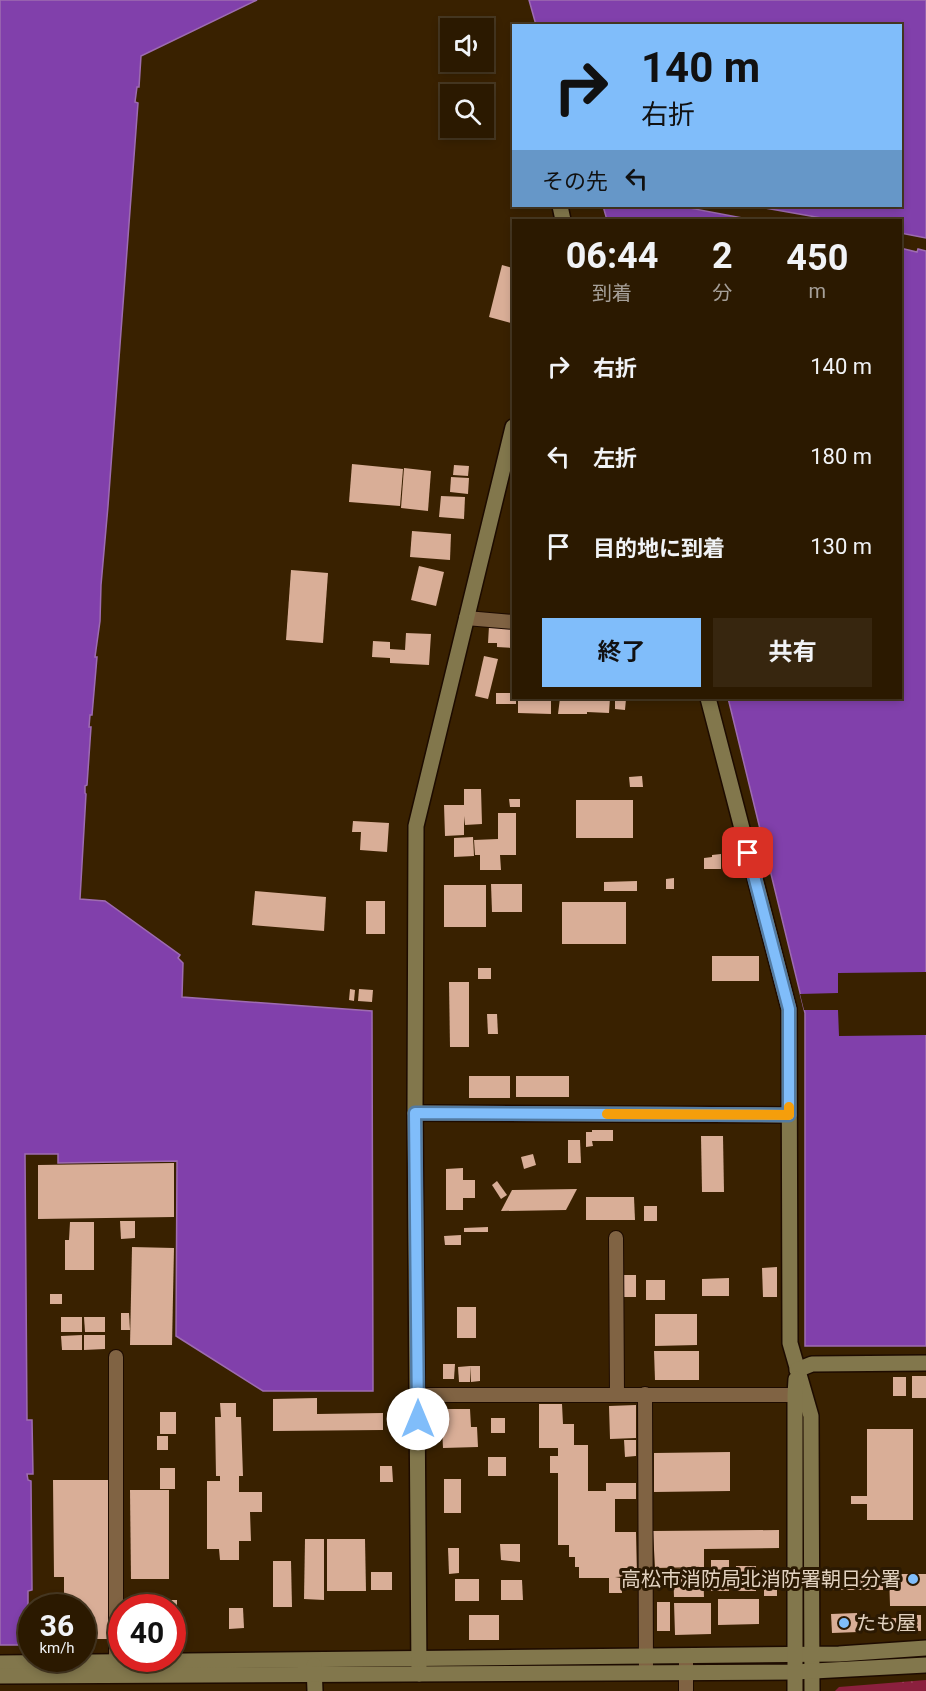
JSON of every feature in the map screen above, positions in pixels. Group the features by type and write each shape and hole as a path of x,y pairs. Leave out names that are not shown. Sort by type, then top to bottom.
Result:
{"street":[{"path":"419,1674 415,1113 416,826 512,431"},
{"path":"466,618 512,621"},
{"path":"708,699 789,1009 790,1343 811,1416 812,1691"},
{"path":"415,1113 789,1115"},
{"path":"616,1238 617,1394"},
{"path":"116,1358 116,1594"},
{"path":"797,1370 812,1364 926,1363"},
{"path":"795,1691 795,1395 797,1370"},
{"path":"645,1394 646,1673"},
{"path":"418,1395 795,1395"},
{"path":"186,1668 306,1667 419,1658 795,1655 926,1648"},
{"path":"686,1656 686,1691"},
{"path":"0,1662 108,1669"},
{"path":"306,1667 419,1674 812,1672 926,1665"},
{"path":"299,1691 306,1667"},
{"path":"306,1667 315,1691"},
{"path":"0,1676 108,1669"}],"green space":[{"path":"926,1680 926,1691 835,1691 839,1687"}],"shaded area":[{"path":"0,0 257,0 141,56 139,87 137,87 135,102 138,103 100,621 89,727 91,727 87,785 85,786 80,899 105,901 180,955 178,958 183,963 182,997 372,1011 373,1391 263,1391 176,1336 177,1161 58,1163 58,1154 25,1154 27,1420 32,1420 33,1474 27,1474 28,1480 31,1481 32,1590 28,1591 28,1594 18,1594 18,1645 0,1645"},
{"path":"529,0 926,0 926,238 902,233 902,219 827,219 759,207 902,207 902,24 536,24"},
{"path":"603,207 684,207 748,219 607,219"},
{"path":"902,248 917,252 918,249 926,251 926,1346 805,1346 805,1013 728,699 902,699"}],"pier":[{"path":"926,972 926,1035 839,1036 838,1010 804,1010 800,994 838,993 838,973"}],"building":[{"path":"502,265 512,268 511,323 489,317"},
{"path":"352,464 403,469 400,506 349,502"},
{"path":"454,465 469,466 468,476 453,475"},
{"path":"404,468 431,471 428,511 401,508"},
{"path":"451,477 469,478 468,494 450,492"},
{"path":"441,496 465,497 464,519 439,517"},
{"path":"412,531 451,534 450,560 410,557"},
{"path":"419,566 444,572 436,606 411,600"},
{"path":"291,570 328,573 323,643 286,640"},
{"path":"489,626 512,628 512,648 497,647 497,643 488,643"},
{"path":"406,633 431,634 429,665 390,663 390,658 372,657 373,641 390,642 390,649 405,650"},
{"path":"484,656 498,659 488,699 475,696"},
{"path":"496,693 512,693 512,699 516,699 516,704 496,704"},
{"path":"518,699 551,701 551,714 518,713"},
{"path":"560,699 610,699 609,713 558,714"},
{"path":"615,699 626,699 625,710 615,709"},
{"path":"642,776 643,787 630,787 629,777"},
{"path":"464,789 481,789 482,824 465,825 464,816 464,835 445,836 444,805 464,805"},
{"path":"509,799 520,799 520,807 510,807"},
{"path":"576,800 633,800 633,838 576,838"},
{"path":"498,813 516,813 516,855 500,855 501,870 480,870 480,855 475,855 474,840 498,839"},
{"path":"353,821 389,823 387,852 360,850 361,832 352,832"},
{"path":"473,837 474,856 454,857 454,838"},
{"path":"721,854 721,869 704,869 704,858"},
{"path":"674,878 674,889 666,889 666,879"},
{"path":"637,881 637,891 604,891 604,882"},
{"path":"491,884 522,884 522,912 492,912"},
{"path":"444,885 486,885 486,927 444,927"},
{"path":"255,891 326,897 324,931 252,925"},
{"path":"366,901 385,901 385,934 366,934"},
{"path":"562,902 626,902 626,944 562,944"},
{"path":"712,956 759,956 759,981 712,981"},
{"path":"478,968 491,968 491,979 478,979"},
{"path":"449,982 469,982 469,1047 450,1047"},
{"path":"350,989 355,990 354,1001 349,1000"},
{"path":"359,989 373,990 372,1002 358,1001"},
{"path":"487,1014 497,1014 498,1034 488,1034"},
{"path":"469,1076 510,1076 510,1098 469,1098"},
{"path":"516,1076 569,1076 569,1097 516,1097"},
{"path":"592,1130 613,1130 613,1141 592,1141 593,1146 586,1147 586,1132 592,1132"},
{"path":"701,1136 723,1136 724,1192 702,1192"},
{"path":"568,1140 580,1140 581,1163 568,1163"},
{"path":"533,1154 536,1165 524,1169 521,1157"},
{"path":"174,1163 174,1217 38,1219 38,1165"},
{"path":"463,1168 463,1180 475,1180 475,1198 463,1198 463,1210 446,1210 446,1169"},
{"path":"497,1181 507,1195 501,1199 492,1185"},
{"path":"577,1189 566,1210 501,1211 512,1190"},
{"path":"586,1197 634,1197 635,1220 586,1220"},
{"path":"644,1206 657,1206 657,1221 644,1221"},
{"path":"120,1221 135,1221 135,1238 121,1239"},
{"path":"70,1222 94,1222 94,1270 65,1270 65,1240 69,1240"},
{"path":"488,1227 488,1232 464,1232 464,1228"},
{"path":"461,1235 461,1245 445,1245 444,1236"},
{"path":"132,1247 174,1248 172,1345 130,1345"},
{"path":"777,1267 777,1297 763,1297 762,1268"},
{"path":"623,1275 636,1275 636,1297 623,1297"},
{"path":"729,1278 729,1296 702,1296 702,1279"},
{"path":"646,1280 665,1280 665,1300 646,1300"},
{"path":"50,1294 62,1294 62,1304 50,1304"},
{"path":"457,1307 476,1307 476,1338 457,1338"},
{"path":"121,1313 129,1313 130,1330 121,1330"},
{"path":"655,1314 697,1314 697,1345 655,1346"},
{"path":"61,1317 82,1317 82,1332 61,1332"},
{"path":"84,1317 105,1317 105,1332 85,1332"},
{"path":"82,1335 82,1350 62,1350 61,1336"},
{"path":"84,1335 105,1335 105,1349 84,1350"},
{"path":"654,1351 699,1351 699,1380 655,1380"},
{"path":"443,1364 455,1364 454,1379 443,1379"},
{"path":"470,1366 480,1366 480,1381 471,1382"},
{"path":"470,1366 470,1382 459,1382 458,1367"},
{"path":"912,1376 926,1376 926,1398 912,1398"},
{"path":"893,1377 906,1377 906,1396 893,1396"},
{"path":"317,1398 317,1414 383,1413 383,1430 273,1431 273,1399"},
{"path":"220,1403 236,1403 236,1417 241,1417 243,1476 239,1476 239,1492 262,1492 262,1512 250,1512 251,1541 239,1541 239,1560 220,1560 219,1549 207,1549 207,1481 220,1481 220,1476 216,1476 215,1417 221,1417"},
{"path":"539,1404 562,1404 563,1424 574,1424 574,1445 588,1445 588,1491 606,1491 606,1483 636,1483 636,1499 615,1499 615,1532 636,1532 637,1576 615,1577 621,1578 622,1593 609,1593 609,1578 579,1578 579,1567 575,1567 575,1557 569,1557 569,1545 558,1545 558,1473 550,1473 550,1456 558,1456 558,1448 539,1448"},
{"path":"636,1405 636,1438 610,1439 609,1406"},
{"path":"446,1409 470,1409 471,1427 477,1427 478,1447 443,1448 442,1428 446,1428"},
{"path":"160,1412 176,1412 176,1434 160,1434"},
{"path":"491,1418 505,1418 505,1433 491,1433"},
{"path":"867,1429 913,1429 913,1520 867,1520 867,1504 851,1504 851,1496 867,1496"},
{"path":"157,1436 168,1436 168,1450 157,1450"},
{"path":"624,1440 636,1440 636,1456 625,1457"},
{"path":"730,1452 730,1491 654,1492 654,1453"},
{"path":"488,1457 506,1457 506,1476 488,1476"},
{"path":"380,1466 392,1466 393,1482 380,1482"},
{"path":"160,1468 175,1468 175,1489 160,1489"},
{"path":"444,1479 461,1479 461,1513 444,1513"},
{"path":"53,1480 109,1480 110,1594 108,1594 108,1639 96,1639 96,1594 64,1594 64,1577 54,1577"},
{"path":"130,1490 169,1490 169,1579 131,1579"},
{"path":"779,1530 779,1548 704,1549 704,1567 655,1568 653,1531"},
{"path":"305,1539 324,1539 324,1600 304,1599"},
{"path":"327,1539 365,1539 366,1591 327,1591"},
{"path":"500,1544 520,1544 520,1562 501,1560"},
{"path":"448,1548 459,1548 459,1573 449,1574"},
{"path":"711,1560 729,1560 729,1591 711,1591"},
{"path":"273,1561 291,1561 292,1607 273,1607"},
{"path":"736,1566 756,1566 756,1591 736,1591"},
{"path":"703,1568 704,1597 674,1597 673,1569"},
{"path":"764,1569 777,1569 777,1596 764,1596"},
{"path":"371,1572 392,1572 392,1590 371,1590"},
{"path":"832,1573 883,1573 883,1590 832,1590"},
{"path":"889,1574 926,1574 926,1606 890,1606"},
{"path":"455,1579 479,1579 479,1601 455,1601"},
{"path":"501,1580 522,1580 523,1600 501,1600"},
{"path":"718,1599 759,1599 759,1624 718,1625"},
{"path":"657,1602 670,1602 670,1631 657,1631"},
{"path":"674,1603 711,1603 711,1634 675,1635"},
{"path":"229,1608 243,1608 244,1628 229,1629"},
{"name":"たも屋","path":"857,1613 858,1632 832,1633 831,1614"},
{"path":"469,1615 499,1615 499,1640 469,1640"},
{"path":"903,1615 921,1615 921,1631 904,1631"},
{"path":"888,1618 900,1618 900,1627 889,1627"}],"slow traffic":[{"path":"607,1114 789,1115 789,1107"}],"place":[{"name":"高松市消防局北消防署朝日分署","path":"913,1579"},
{"name":"たも屋","path":"844,1623"}],"route":[{"path":"418,1419 415,1113 789,1115 789,1009 748,853"}]}
